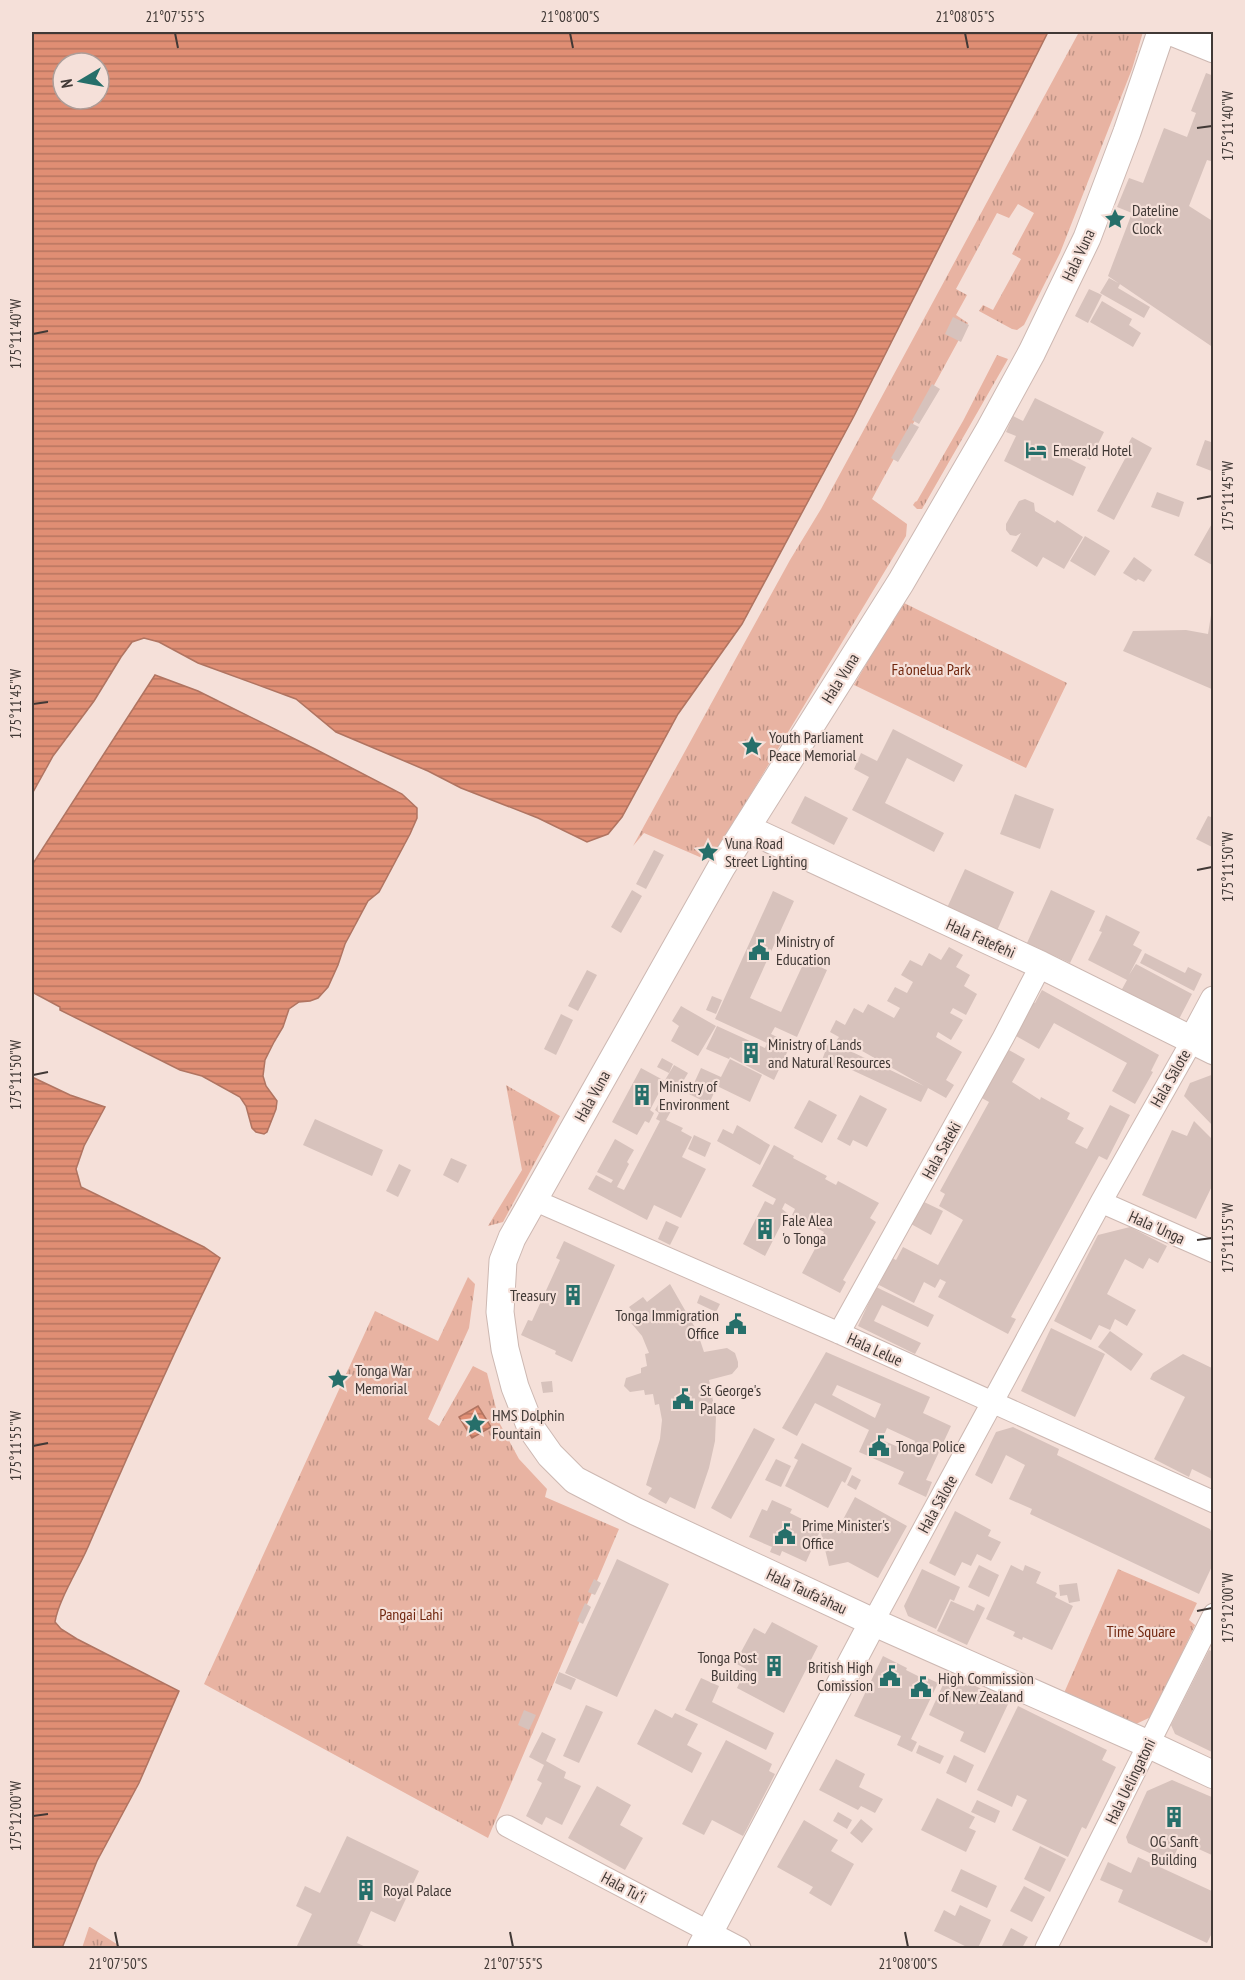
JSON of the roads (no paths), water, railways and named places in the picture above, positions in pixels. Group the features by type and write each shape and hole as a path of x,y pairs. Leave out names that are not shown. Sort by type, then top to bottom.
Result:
{"main road":[{"name":"Hala Vuna","path":"500,1312 503,1261 512,1238 716,877 901,582 1032,352 1087,238 1127,132 1161,32"},
{"path":"1172,32 1214,49"},
{"name":"Hala Fatefehi","path":"746,828 1041,965 1203,1046"},
{"name":"Hala Sālote","path":"1203,1046 1214,1000"},
{"name":"Hala Taufa'ahau","path":"500,1312 512,1378 531,1428 550,1455 575,1480 635,1511 873,1622 1214,1775"},
{"name":"Hala Sālote","path":"706,1940 873,1622"}],"street":[{"name":"Hala Sateki","path":"839,1333 1003,1038 1041,965"},
{"name":"Hala Sālote","path":"873,1622 1101,1202 1203,1046"},
{"name":"Hala Lelue","path":"534,1200 839,1333 1214,1502"},
{"name":"Hala 'Unga","path":"1101,1202 1214,1252"},
{"name":"Hala Uelingatoni","path":"1046,1948 1214,1614"},
{"name":"Hala Tuʻi","path":"507,1826 706,1940 740,1948"}],"place":[{"name":"Dateline Clock","path":"1115,219"},
{"name":"Emerald Hotel","path":"1036,450"},
{"name":"Youth Parliament Peace Memorial","path":"752,746"},
{"name":"Vuna Road Street Lighting","path":"708,852"},
{"name":"Ministry of Education","path":"759,950"},
{"name":"Ministry of Lands and Natural Resources","path":"751,1053"},
{"name":"Ministry of Environment","path":"642,1095"},
{"name":"Fale Alea 'o Tonga","path":"765,1229"},
{"name":"Treasury","path":"573,1295"},
{"name":"Tonga Immigration Office","path":"736,1324"},
{"name":"Tonga War Memorial","path":"338,1379"},
{"name":"St George's Palace","path":"683,1399"},
{"name":"HMS Dolphin Fountain","path":"475,1424"},
{"name":"Tonga Police","path":"879,1446"},
{"name":"Prime Minister's Office","path":"785,1534"},
{"name":"Tonga Post Building","path":"774,1666"},
{"name":"British High Comission","path":"890,1676"},
{"name":"High Commission of New Zealand","path":"921,1687"},
{"name":"OG Sanft Building","path":"1174,1817"},
{"name":"Royal Palace","path":"366,1890"}],"park label":[{"name":"Fa'onelua Park","path":"931,669"},
{"name":"Pangai Lahi","path":"411,1614"},
{"name":"Time Square","path":"1141,1631"}]}
